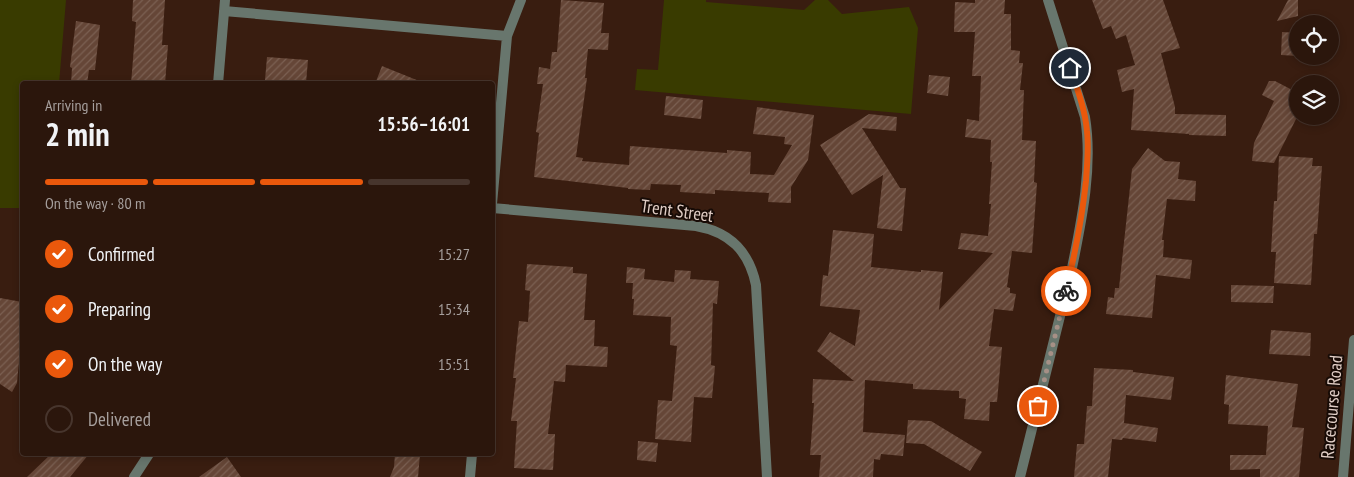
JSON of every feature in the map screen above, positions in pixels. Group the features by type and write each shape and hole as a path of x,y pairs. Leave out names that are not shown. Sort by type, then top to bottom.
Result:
{"street":[{"path":"218,81 225,0"},
{"path":"495,172 507,36 521,0"},
{"path":"1020,477 1077,244 1084,201 1088,156 1087,131 1081,102 1048,0"},
{"path":"224,12 507,36"},
{"name":"Trent Street","path":"495,206 696,226 724,235 734,244 746,257 753,271 756,285 767,477"},
{"name":"Racecourse Road","path":"1343,477 1354,340"},
{"path":"134,477 148,456"},
{"path":"470,477 472,456"}],"shaded area":[{"path":"0,0 66,0 59,81 20,81 20,208 0,208"},
{"path":"664,0 706,0 706,2 804,10 815,0 828,0 842,14 909,7 918,28 911,114 635,90 637,69 658,70"}],"building":[{"path":"133,0 165,0 162,45 168,45 165,81 131,81 136,22 132,21"},
{"path":"561,0 604,3 601,33 609,33 608,50 588,49 585,78 587,78 576,157 583,158 582,161 629,165 630,146 727,153 727,150 751,152 750,174 774,175 792,145 784,144 785,137 753,134 757,107 814,115 808,160 791,187 791,203 768,202 769,193 715,190 715,194 680,192 681,185 651,184 650,190 628,189 534,177 539,133 536,132 543,84 537,84 539,67 550,69 552,52 557,52"},
{"path":"975,0 1005,0 1004,14 1011,14 1011,50 1020,51 1019,63 1023,63 1020,90 1024,90 1022,140 1036,141 1034,182 1037,183 1032,253 1012,251 1007,287 1010,288 1010,293 1016,294 1013,311 994,309 989,346 1002,347 997,402 990,402 989,421 964,419 966,399 959,398 959,391 913,389 913,384 865,380 863,432 905,435 903,456 881,454 880,460 874,459 873,477 819,477 821,455 810,455 814,403 812,403 813,379 854,381 817,351 830,332 855,346 860,310 820,306 823,275 828,276 833,230 874,234 871,267 921,272 921,270 943,272 939,310 993,253 958,249 961,233 988,236 991,204 989,204 992,162 990,162 991,140 965,137 967,119 979,121 981,76 972,76 975,32 954,32 955,2 975,3"},
{"path":"1092,0 1163,0 1180,48 1161,53 1175,107 1175,114 1226,115 1226,136 1131,130 1134,89 1122,92 1117,70 1135,65 1126,35 1116,39 1111,26 1103,29"},
{"path":"1288,0 1298,0 1298,15 1289,15 1289,18 1277,21"},
{"path":"76,21 100,25 95,70 89,70 87,81 71,81 72,68 70,67"},
{"path":"1282,32 1289,32 1289,55 1281,55"},
{"path":"267,57 308,60 306,81 265,80"},
{"path":"382,66 419,81 376,81"},
{"path":"929,75 950,77 948,96 927,93"},
{"path":"1269,81 1275,81 1289,88 1289,125 1293,125 1274,163 1252,161 1254,143 1274,101 1262,95"},
{"path":"666,96 703,100 701,119 664,115"},
{"path":"869,114 897,117 896,131 862,128 900,188 906,188 902,231 877,228 883,175 852,195 820,145"},
{"path":"1148,148 1165,161 1180,162 1178,179 1196,181 1195,201 1167,199 1162,240 1164,240 1163,257 1192,260 1190,279 1156,275 1152,318 1106,314 1108,297 1114,298 1115,288 1119,288 1132,169"},
{"path":"1279,156 1313,158 1312,166 1322,166 1317,234 1314,234 1311,285 1274,283 1276,252 1271,252 1274,201 1277,201"},
{"path":"527,264 573,267 573,273 587,274 584,320 595,320 594,346 608,347 607,367 566,365 565,382 554,381 548,434 555,434 553,470 514,468 517,421 511,421 516,378 513,378 519,321 528,322 530,291 525,290"},
{"path":"627,267 645,269 644,279 674,282 675,270 691,271 690,279 719,281 717,304 713,303 711,365 715,366 712,398 694,397 691,442 655,439 658,400 672,401 677,346 670,345 671,317 633,315 633,283 626,283"},
{"path":"1231,285 1274,286 1273,303 1231,302"},
{"path":"0,298 20,302 20,350 17,383 12,392 0,384"},
{"path":"1271,330 1311,333 1310,356 1269,354"},
{"path":"1094,368 1133,370 1133,372 1174,377 1171,400 1126,395 1124,423 1158,428 1156,442 1123,438 1122,440 1112,439 1108,477 1074,477 1077,444 1084,444 1087,406 1092,406"},
{"path":"1226,375 1298,384 1292,427 1304,428 1299,477 1260,477 1260,469 1230,470 1230,455 1266,455 1268,426 1228,424 1229,405 1224,404"},
{"path":"908,420 931,421 982,452 970,471 924,444 906,443"},
{"path":"638,441 658,443 656,462 637,460"},
{"path":"49,456 87,456 70,477 27,477"},
{"path":"395,456 420,456 418,477 390,477 394,467"},
{"path":"227,457 241,477 199,477"}],"way so far":[{"path":"1038,406 1066,291"}],"route":[{"path":"1066,291 1079,235 1088,156 1085,117 1070,68"}]}
